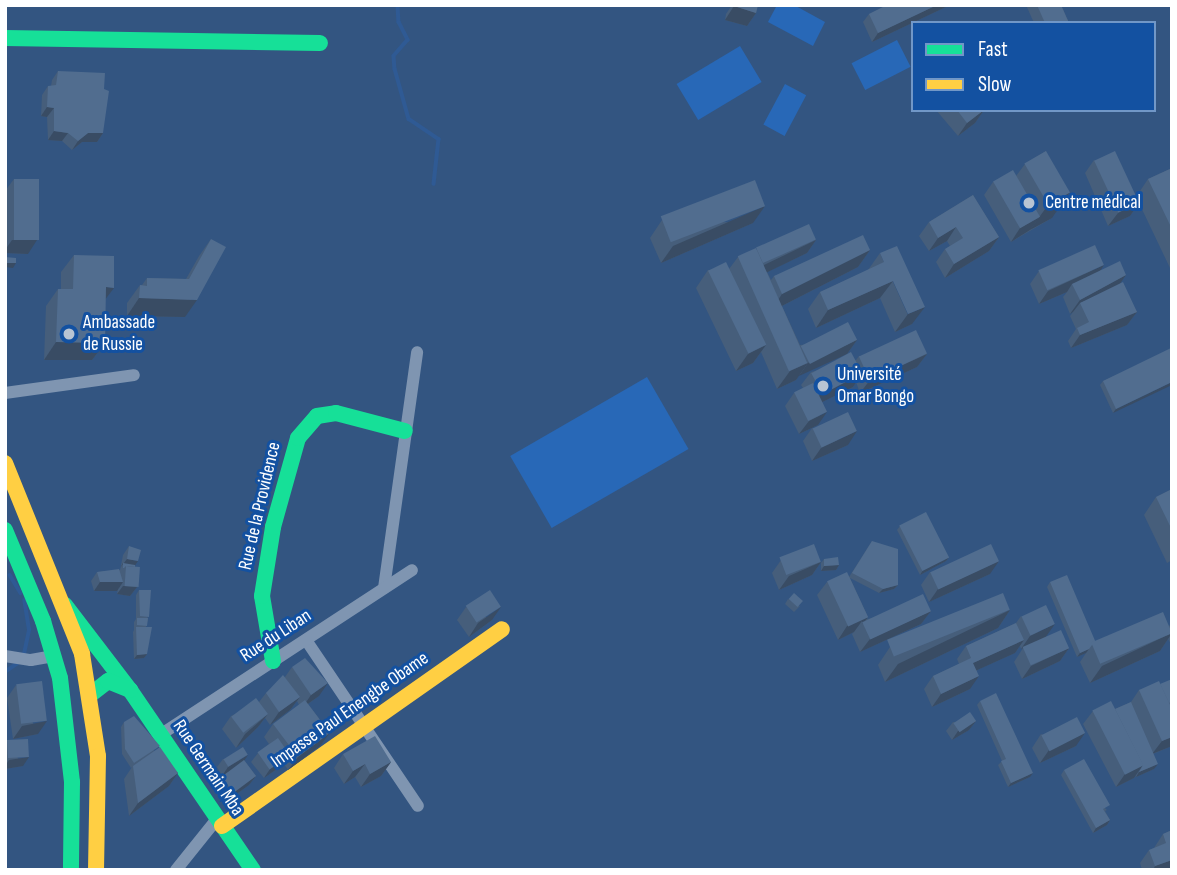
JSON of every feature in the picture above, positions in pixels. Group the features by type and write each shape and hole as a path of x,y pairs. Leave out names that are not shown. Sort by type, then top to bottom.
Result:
{"street":[{"path":"5,38 320,43"},
{"path":"384,588 417,352"},
{"path":"5,393 134,375"},
{"name":"Rue de la Providence","path":"273,661 262,596 273,527 298,438 317,416 336,413 405,431"},
{"path":"5,463 65,605 90,695 98,756 96,870"},
{"path":"5,530 54,656 71,762 71,870"},
{"name":"Rue du Liban","path":"160,735 412,570"},
{"name":"Rue Germain Mba","path":"65,605 130,690 253,870"},
{"name":"Impasse Paul Enengbe Obame","path":"219,822 502,629"},
{"path":"306,640 418,806"},
{"path":"5,656 31,660 54,656"},
{"path":"90,695 108,681 130,690"},
{"path":"176,870 219,822"}],"shaded area":[{"path":"777,5 794,5 825,22 813,46 768,22"},
{"path":"897,40 911,67 865,90 852,63"},
{"path":"740,46 762,82 698,120 677,84"},
{"path":"785,84 806,95 785,136 763,125"},
{"path":"647,377 688,449 552,528 510,456"}],"building":[{"path":"735,5 758,5 756,13"},
{"path":"887,5 937,5 878,33 869,14"},
{"path":"1037,5 1061,5 1068,21 1044,21"},
{"path":"58,71 105,73 104,89 109,91 103,133 88,133 78,141 68,133 54,131 54,108 47,107 48,86 56,85"},
{"path":"959,112 981,112 967,123"},
{"path":"1046,151 1070,193 1048,205 1024,164"},
{"path":"1115,151 1139,203 1118,212 1094,161"},
{"path":"1172,168 1172,229 1148,179"},
{"path":"1013,170 1040,217 1020,228 993,182"},
{"path":"14,179 39,179 39,240 14,240"},
{"path":"755,180 765,206 671,242 661,216"},
{"path":"973,195 999,237 954,264 945,249 963,238 956,227 938,238 929,222"},
{"path":"809,224 816,240 763,263 756,248"},
{"path":"863,235 870,250 782,294 774,276"},
{"path":"211,239 226,247 197,300 139,298 140,285 147,286 147,278 189,279"},
{"path":"1095,245 1104,265 1047,290 1038,270"},
{"path":"897,246 925,307 908,314 893,281 828,310 820,292 884,262 880,253"},
{"path":"756,248 807,363 789,371 738,256"},
{"path":"74,255 114,256 114,288 106,287 105,343 56,342 58,289 73,289"},
{"path":"5,257 16,258 16,263 5,263"},
{"path":"1120,261 1126,275 1080,300 1072,284"},
{"path":"726,262 766,345 748,353 708,271"},
{"path":"1123,282 1137,312 1080,335 1077,328 1089,322 1080,303"},
{"path":"848,322 857,340 810,364 801,346"},
{"path":"916,330 927,354 870,380 859,357"},
{"path":"1171,348 1172,382 1116,409 1103,381"},
{"path":"851,352 862,373 823,394 811,373"},
{"path":"813,383 827,412 808,421 794,392"},
{"path":"848,412 857,431 822,448 813,428"},
{"path":"1172,489 1172,530 1156,497"},
{"path":"926,512 949,557 922,571 899,526"},
{"path":"872,541 898,549 898,585 883,589 852,573"},
{"path":"814,544 821,562 786,575 779,557"},
{"path":"991,544 999,561 938,590 930,572"},
{"path":"129,546 141,550 138,561 127,559"},
{"path":"838,557 839,565 824,566 824,559"},
{"path":"123,563 135,565 135,567 123,568"},
{"path":"126,566 140,567 139,587 125,586"},
{"path":"119,569 123,582 100,582 97,572"},
{"path":"847,572 868,617 848,627 827,581"},
{"path":"1067,575 1096,643 1080,653 1050,582"},
{"path":"139,590 151,590 149,617 140,616"},
{"path":"490,590 501,607 477,623 466,606"},
{"path":"794,593 803,601 798,607 789,599"},
{"path":"1003,593 1010,610 894,657 887,640"},
{"path":"923,594 931,611 870,640 862,622"},
{"path":"1046,605 1055,624 1030,635 1022,616"},
{"path":"1163,612 1172,633 1100,664 1091,642"},
{"path":"137,618 148,618 147,626 137,625"},
{"path":"1016,623 1024,640 973,663 979,676 941,694 933,676 971,658 966,646"},
{"path":"136,627 152,627 147,654 137,655"},
{"path":"1061,630 1069,648 1031,665 1023,647"},
{"path":"305,658 328,683 311,695 292,667"},
{"path":"283,675 300,697 279,712 266,693"},
{"path":"1172,679 1172,701 1169,703 1160,684"},
{"path":"42,681 47,721 21,724 16,684"},
{"path":"1159,681 1172,709 1172,737 1162,741 1139,690"},
{"path":"996,693 1033,773 1011,783 1001,761 1006,759 980,701"},
{"path":"256,698 268,714 243,733 231,717"},
{"path":"305,700 330,733 298,757 273,724"},
{"path":"1111,701 1144,765 1125,775 1092,711"},
{"path":"1131,702 1158,764 1139,772 1143,765 1115,709"},
{"path":"970,712 976,721 960,732 953,723"},
{"path":"134,716 160,746 134,763 125,749 124,722"},
{"path":"1077,717 1085,733 1050,751 1041,735"},
{"path":"375,736 391,762 370,774 365,764 353,771 343,754"},
{"path":"278,738 290,755 270,770 258,752"},
{"path":"28,739 29,757 8,758 7,740"},
{"path":"160,747 178,773 138,803 133,766"},
{"path":"243,747 248,755 228,767 223,759"},
{"path":"1084,759 1110,805 1103,809 1110,820 1096,828 1064,770"},
{"path":"244,760 256,776 234,793 222,777"},
{"path":"1172,830 1172,860 1155,866 1149,850 1166,843 1163,834"}],"waterway":[{"path":"398,5 399,22 408,40 394,56 395,69 409,119 439,139 434,184"},
{"path":"10,575 21,593"},
{"path":"24,600 29,630 24,654"},
{"path":"5,672 18,663"}],"traffic: fast":[{"path":"5,38 320,43"},
{"path":"273,661 262,596 273,527 298,438 317,416 336,413 405,431"},
{"path":"5,530 43,621 60,678 72,782 71,870"},
{"path":"65,605 130,690 253,870"},
{"path":"90,695 108,681 130,690"}],"traffic: slow":[{"path":"5,463 82,654 98,756 96,870"},
{"path":"222,826 502,629"}],"place":[{"name":"Centre médical","path":"1029,203"},
{"name":"Ambassade de Russie","path":"69,334"},
{"name":"Université Omar Bongo","path":"823,386"}]}
